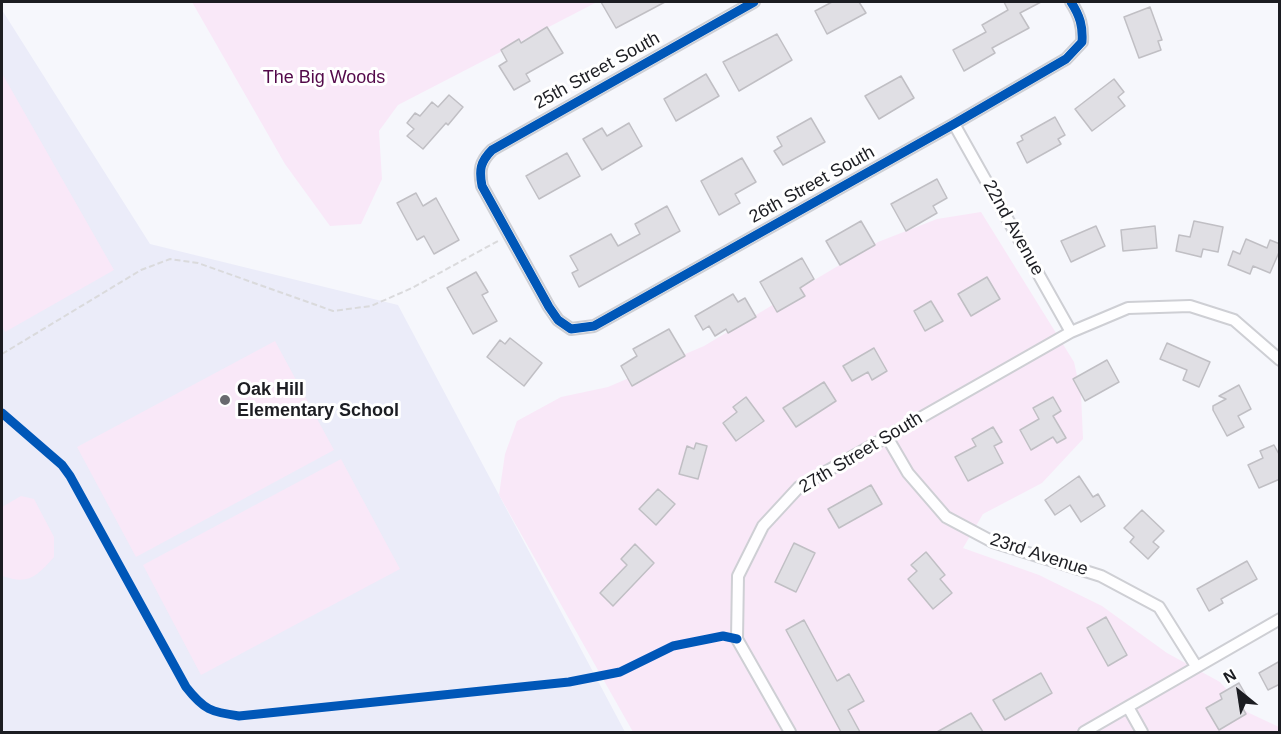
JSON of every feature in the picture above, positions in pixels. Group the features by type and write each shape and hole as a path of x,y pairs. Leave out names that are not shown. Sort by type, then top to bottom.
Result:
{"street":[{"name":"25th Street South","path":"594,326 571,329 558,320 482,186 479,169 483,158 492,150 754,2"},
{"name":"26th Street South","path":"594,326 1066,59 1082,42 1083,28 1079,14 1071,2"},
{"name":"22nd Avenue","path":"954,124 1071,332"},
{"name":"27th Street South","path":"790,732 737,639 738,576 763,526 799,487 1071,332 1128,308 1190,306 1234,320 1280,360"},
{"name":"23rd Avenue","path":"887,437 908,473 946,517 993,542 1101,576 1159,607 1196,666"},
{"path":"1084,732 1280,619"},
{"path":"1128,707 1142,732"}],"path":[{"path":"2,354 141,270 170,259 198,263 333,311 371,306 381,302 412,288 498,241"}],"shaded area":[{"name":"Oak Hill Elementary School","path":"2,10 150,244 398,305 625,732 2,732"}],"green space":[{"name":"The Big Woods","path":"192,2 597,2 398,105 379,131 382,179 361,224 330,226 285,164"},
{"path":"3,75 114,270 5,332 2,325"},
{"path":"981,212 1074,362 1081,394 1083,439 1042,483 983,514 963,548 1039,575 1102,606 1167,653 1220,682 1247,712 1279,727 1279,732 633,732 499,495 505,454 517,421 561,397 608,387 704,346 878,242 937,219"},
{"path":"275,341 334,450 136,557 77,447"},
{"path":"341,459 400,569 201,675 143,565"},
{"path":"21,496 34,499 54,537 54,557 37,574 19,580 2,576 2,507"}],"building":[{"path":"601,2 665,2 616,28"},
{"path":"832,2 859,2 866,13 827,34 815,11"},
{"path":"1004,2 1041,2 1020,13 1029,28 992,48 995,53 964,71 953,50 986,32 982,25 1008,10"},
{"path":"1150,7 1162,40 1158,41 1161,50 1139,58 1124,17"},
{"path":"547,27 563,53 526,74 530,81 514,90 499,66 507,61 501,50 519,39 521,43"},
{"path":"777,34 792,60 739,91 723,62"},
{"path":"706,74 719,96 676,121 664,99"},
{"path":"901,76 914,98 879,119 865,96"},
{"path":"1114,79 1124,92 1118,97 1125,106 1092,131 1075,109"},
{"path":"449,95 463,107 423,149 407,136 414,129 407,123 415,113 420,116 432,102 438,107"},
{"path":"1055,117 1065,135 1058,139 1061,144 1027,163 1017,143 1023,140 1021,136"},
{"path":"811,118 825,142 783,165 774,151 782,146 777,137"},
{"path":"629,123 642,146 602,170 583,139 602,128 607,136"},
{"path":"567,153 580,176 539,199 526,176"},
{"path":"742,158 756,182 735,194 740,203 719,215 701,181"},
{"path":"937,179 947,198 933,206 937,213 906,231 891,204"},
{"path":"416,193 423,206 436,198 459,240 434,254 424,236 417,240 397,203"},
{"path":"667,206 680,231 579,287 572,273 578,270 570,256 611,234 618,246 640,234 635,224"},
{"path":"861,221 875,245 840,265 826,241"},
{"path":"1194,221 1223,227 1218,252 1203,249 1201,257 1176,251 1179,235 1190,237"},
{"path":"1096,226 1105,246 1071,262 1061,241"},
{"path":"1155,226 1157,248 1123,251 1121,230"},
{"path":"1246,239 1267,248 1270,240 1280,244 1280,250 1270,273 1253,266 1250,274 1228,265 1233,251 1240,254"},
{"path":"802,258 814,279 800,288 805,296 777,312 760,282"},
{"path":"476,272 488,292 482,295 497,321 473,334 447,288"},
{"path":"987,277 1000,299 971,316 958,294"},
{"path":"733,294 738,302 745,298 756,317 728,333 726,329 715,336 709,326 703,330 695,316"},
{"path":"931,301 943,321 925,331 914,311"},
{"path":"669,329 685,356 632,386 621,366 637,356 633,349"},
{"path":"510,338 542,363 524,386 487,357 500,340 505,344"},
{"path":"1167,343 1210,362 1199,387 1183,380 1187,370 1160,359"},
{"path":"874,348 887,371 872,380 868,372 852,381 843,366"},
{"path":"1107,360 1119,382 1085,401 1073,379"},
{"path":"824,382 836,401 796,427 783,408"},
{"path":"1239,385 1251,409 1238,416 1244,427 1227,436 1213,406 1226,399 1219,396"},
{"path":"746,397 764,421 736,441 723,423 737,412 733,407"},
{"path":"1053,397 1061,411 1053,416 1066,438 1057,443 1053,437 1031,450 1020,430 1039,419 1033,408"},
{"path":"993,427 1002,442 994,446 1003,463 968,481 955,457 976,446 972,439"},
{"path":"696,443 707,446 698,479 679,474 687,446 694,449"},
{"path":"1274,445 1280,456 1280,479 1259,488 1248,465 1263,458 1260,451"},
{"path":"1079,476 1093,497 1098,494 1105,506 1081,522 1070,505 1055,515 1045,500"},
{"path":"871,485 882,504 839,528 828,509"},
{"path":"658,489 675,504 656,525 639,509"},
{"path":"1142,510 1164,531 1153,542 1159,547 1148,559 1130,542 1134,537 1124,528"},
{"path":"794,543 815,553 796,592 775,582"},
{"path":"635,544 654,563 613,606 600,593 627,565 621,559"},
{"path":"926,552 945,575 940,579 952,593 933,609 908,579 917,571 911,565"},
{"path":"1247,561 1257,579 1221,599 1223,603 1209,611 1197,589"},
{"path":"1106,617 1127,655 1108,666 1087,628"},
{"path":"804,620 837,681 849,674 864,701 848,710 860,732 841,732 786,630"},
{"path":"1280,661 1280,684 1268,690 1259,673"},
{"path":"1041,673 1052,693 1005,720 993,700"},
{"path":"1239,683 1247,697 1239,702 1246,714 1219,730 1206,708 1222,699 1220,694"},
{"path":"971,713 983,732 937,732"}],"cycle path":[{"path":"754,2 492,150 485,158 481,171 482,186 549,307 558,320 571,329 594,326 1066,59 1082,42 1080,21 1071,2"},
{"path":"2,413 62,465 186,687 203,705 221,713 239,716 569,682 620,672 673,646 723,636 737,639"}],"place":[{"name":"Oak Hill Elementary School","path":"225,400"}]}
